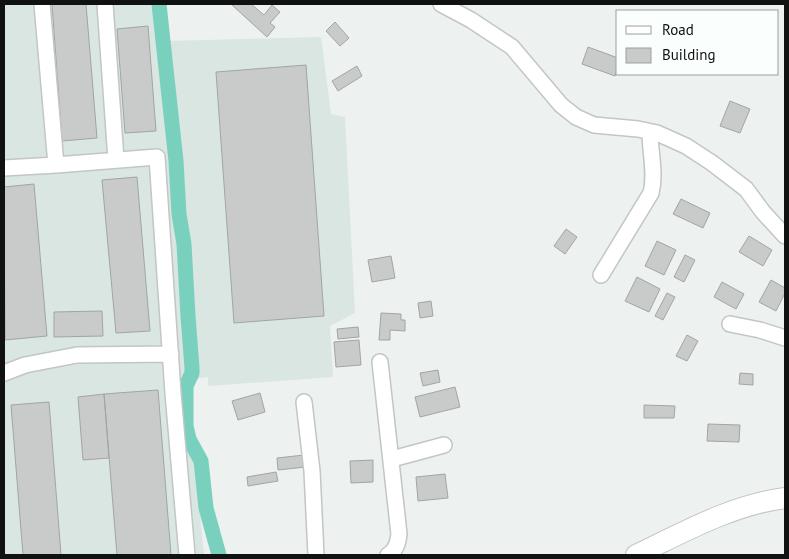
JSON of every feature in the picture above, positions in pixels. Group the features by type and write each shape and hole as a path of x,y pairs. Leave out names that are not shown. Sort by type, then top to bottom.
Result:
{"main road":[{"path":"636,555 712,519 754,504 785,498"}],"street":[{"path":"42,4 56,165"},
{"path":"105,4 116,160"},
{"path":"441,4 512,47 561,105 576,117 594,125 657,133 686,146 712,163 746,189 763,212 785,236"},
{"path":"601,275 651,194 654,182 650,154 650,132"},
{"path":"4,168 157,157 173,393 187,555"},
{"path":"730,324 760,330 785,338"},
{"path":"4,373 25,365 77,355 171,354"},
{"path":"380,362 392,459 398,542 395,550 388,555"},
{"path":"304,402 312,471 316,555"},
{"path":"392,459 444,445"}],"shaded area":[{"path":"4,4 164,4 166,41 321,37 331,114 345,117 355,313 330,326 333,377 208,386 208,377 194,379 190,384 188,391 204,555 4,555"}],"building":[{"path":"52,4 86,4 97,138 62,141"},
{"path":"233,4 251,4 264,15 272,5 280,12 270,23 275,27 267,37"},
{"path":"335,22 349,38 340,46 326,31"},
{"path":"148,26 156,131 125,133 117,29"},
{"path":"588,47 616,57 616,73 615,76 582,64"},
{"path":"306,65 324,316 234,323 216,72"},
{"path":"357,66 362,76 338,91 332,81"},
{"path":"730,101 750,109 740,133 720,126"},
{"path":"137,177 150,331 116,333 102,180"},
{"path":"34,184 47,336 5,340 4,187"},
{"path":"681,199 710,213 703,228 673,214"},
{"path":"566,229 577,237 565,254 554,246"},
{"path":"749,236 772,250 763,266 739,252"},
{"path":"657,241 676,250 664,275 645,266"},
{"path":"685,255 695,260 684,282 674,277"},
{"path":"391,256 395,278 372,282 368,260"},
{"path":"637,277 660,289 649,312 625,301"},
{"path":"771,280 785,288 785,293 776,311 759,302"},
{"path":"722,282 744,294 736,309 714,297"},
{"path":"667,293 675,297 663,320 655,316"},
{"path":"431,301 433,316 420,318 418,303"},
{"path":"102,311 103,336 54,337 54,312"},
{"path":"381,313 401,314 401,320 405,320 405,331 390,330 390,340 379,340"},
{"path":"358,327 359,337 338,339 337,329"},
{"path":"687,335 698,341 687,361 676,356"},
{"path":"359,340 361,365 336,367 334,342"},
{"path":"438,370 440,382 423,386 420,373"},
{"path":"740,373 753,374 753,385 739,384"},
{"path":"455,387 460,407 420,417 415,397"},
{"path":"158,390 171,555 117,555 104,394"},
{"path":"260,393 265,412 238,420 232,401"},
{"path":"104,394 109,458 83,460 78,397"},
{"path":"49,402 61,555 23,555 11,405"},
{"path":"644,405 675,406 674,418 644,418"},
{"path":"708,424 740,425 739,442 707,441"},
{"path":"304,455 306,467 278,470 277,458"},
{"path":"373,460 373,482 351,483 350,461"},
{"path":"276,472 278,481 248,486 247,477"},
{"path":"445,474 448,498 418,501 416,477"}],"waterway":[{"path":"159,4 176,161 179,214 184,244 192,368 192,373 186,386 186,426 189,439 201,461 206,508 219,555"}]}
